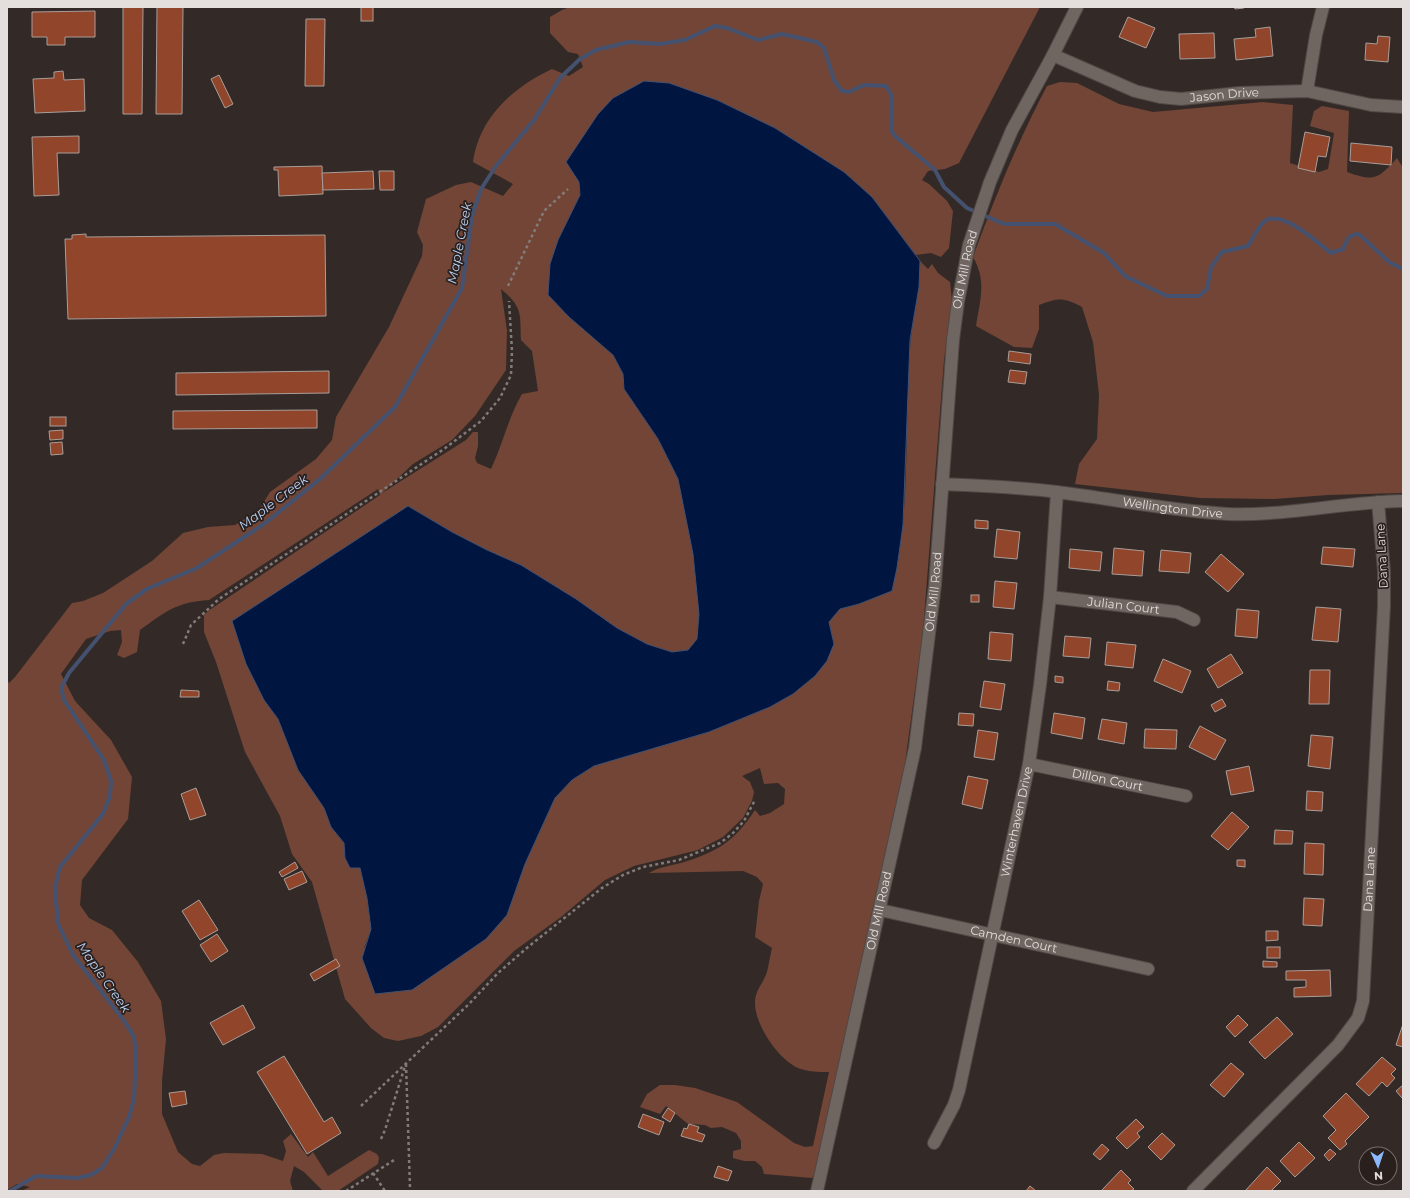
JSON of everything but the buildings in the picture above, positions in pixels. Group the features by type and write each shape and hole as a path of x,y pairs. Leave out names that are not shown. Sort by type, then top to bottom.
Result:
{"street":[{"name":"Old Mill Road","path":"817,1191 907,788 921,708 935,585 953,340 958,302 969,245 990,182 1012,130 1053,55 1077,7"},
{"path":"1307,91 1316,36 1323,7"},
{"name":"Jason Drive","path":"1053,55 1135,91 1160,97 1181,99 1239,93 1307,91 1371,105 1403,107"},
{"name":"Wellington Drive","path":"942,484 1057,492 1228,514 1278,513 1378,502 1403,501"},
{"name":"Winterhaven Drive","path":"934,1143 954,1105 959,1090 1028,764 1040,685 1050,597 1057,492"},
{"name":"Dana Lane","path":"1193,1191 1338,1045 1358,1018 1362,1007 1369,912 1374,764 1384,606 1384,571 1378,502"},
{"name":"Julian Court","path":"1050,597 1177,612 1194,620"},
{"name":"Dillon Court","path":"1028,764 1186,796"},
{"name":"Camden Court","path":"880,910 1148,968"}],"path":[{"path":"508,286 544,211 568,189"},
{"path":"183,644 191,625 219,599 444,449 481,421 500,398 511,375 512,351 509,301"},
{"path":"361,1106 528,946 602,888 623,875 643,867 679,860 720,843 732,834 744,821 755,800"},
{"path":"381,1139 406,1064"},
{"path":"406,1064 410,1188"},
{"path":"346,1191 394,1160"},
{"path":"373,1173 385,1191"}],"shaded area":[{"path":"570,7 1040,7 959,163 945,169 928,171 922,180 929,184 947,201 953,211 949,248 941,257 931,253 916,255 872,197 844,172 775,128 717,100 669,83 566,161 579,182 580,195 558,240 550,264 548,294 569,317 613,355 623,374 624,389 658,439 678,479 693,554 699,614 697,639 688,650 672,652 647,644 617,628 576,599 521,565 452,532 408,506 232,621 264,700 278,719 298,770 324,808 331,827 344,843 345,858 360,868 367,898 371,929 364,948 525,864 555,798 572,780 594,766 709,732 770,707 793,694 815,676 834,644 829,622 840,609 859,604 892,591 902,535 906,478 910,351 920,261 928,269 932,264 938,273 950,282 952,301 944,360 923,631 905,763 815,1174 812,1178 764,1174 762,1167 755,1161 744,1161 733,1158 733,1151 741,1149 741,1141 736,1133 722,1127 711,1128 705,1125 688,1124 666,1106 660,1114 640,1107 647,1094 660,1085 675,1085 695,1088 737,1102 794,1143 805,1147 813,1146 829,1072 806,1070 790,1064 776,1049 763,1031 756,1012 756,994 767,972 772,948 755,937 759,901 763,884 757,877 743,871 649,873 660,868 694,859 715,850 732,838 740,830 755,810 760,816 770,813 784,804 785,789 778,783 764,784 760,768 742,776 750,782 754,792 752,801 743,818 723,837 698,850 634,866 605,880 561,917 514,951 438,1027 421,1036 398,1041 384,1038 371,1028 345,999 312,882 292,854 280,816 245,752 216,662 204,632 204,615 380,495 378,489 209,600 188,603 164,613 140,630 137,652 124,658 117,655 122,642 121,630 110,631 86,639 61,674 75,701 111,740 132,777 128,819 82,880 80,905 89,918 112,930 138,962 161,1001 166,1039 162,1081 162,1114 178,1152 192,1164 200,1166 214,1155 224,1153 262,1154 283,1161 286,1151 283,1141 291,1134 308,1157 313,1152 328,1176 369,1150 377,1154 379,1158 378,1164 338,1191 323,1191 304,1172 294,1166 290,1181 293,1191 21,1191 30,1187 17,1184 7,1190 7,680 9,683 15,677 72,603 83,601 103,593 152,561 183,533 208,527 235,525 259,510 270,492 316,459 332,440 336,417 389,327 422,256 423,245 417,232 426,199 456,185 471,182 503,196 513,184 473,162 482,131 490,118 511,95 538,76 552,69 569,76 583,67 578,54 568,52 550,33 550,17","holes":["501,289 517,306 519,312 521,340 532,351 538,391 522,394 513,412 491,469 477,463 475,458 478,446 478,432 473,432 466,440 382,493 413,464 452,440 475,416 506,370 507,331"]},
{"path":"1060,82 1077,83 1119,104 1153,112 1263,102 1293,105 1290,163 1319,172 1328,169 1334,133 1310,126 1314,111 1322,106 1349,111 1347,172 1364,177 1375,177 1385,170 1397,158 1403,168 1403,493 1328,495 1274,499 1200,498 1075,484 1079,464 1097,439 1099,395 1093,342 1082,307 1065,300 1056,300 1039,305 1039,329 1032,348 1014,347 976,326 981,283 980,274 973,257 1007,170 1036,107 1047,86"}],"water":[{"path":"644,81 669,83 717,100 775,128 844,172 872,197 920,261 919,287 910,340 903,525 892,591 859,604 840,609 829,622 834,644 827,661 815,676 793,694 770,707 709,732 594,766 572,780 555,798 525,864 507,915 486,939 412,990 375,994 362,958 371,929 367,898 360,868 350,868 345,858 344,843 331,827 324,808 298,770 278,719 264,700 246,664 232,621 408,506 452,532 521,565 576,599 617,628 647,644 672,652 688,650 697,639 699,614 693,554 678,479 658,439 624,389 623,374 613,355 569,317 548,295 550,264 558,240 580,195 579,182 566,162 598,114 613,98"}],"waterway":[{"name":"Maple Creek","path":"10,1191 36,1176 77,1178 91,1175 102,1168 114,1149 129,1117 134,1099 136,1054 134,1037 125,1022 73,955 58,924 55,888 60,867 103,814 110,796 111,781 104,760 64,700 61,688 69,673 126,604 147,589 197,568 264,524 320,479 395,407 462,288 472,216 481,189 496,166 534,120 560,78 580,59 596,50 629,42 660,44 685,40 715,26 727,28 758,40 782,34 817,42 824,48 834,80 842,91 849,92 864,85 886,86 892,96 891,130 895,136 935,170 944,187 967,208 1004,224 1055,224 1104,253 1125,276 1167,296 1199,296 1207,289 1211,267 1222,252 1248,246 1263,222 1273,218 1282,220 1300,229 1331,253 1343,249 1349,237 1356,234 1360,235 1389,262 1403,269"}]}
